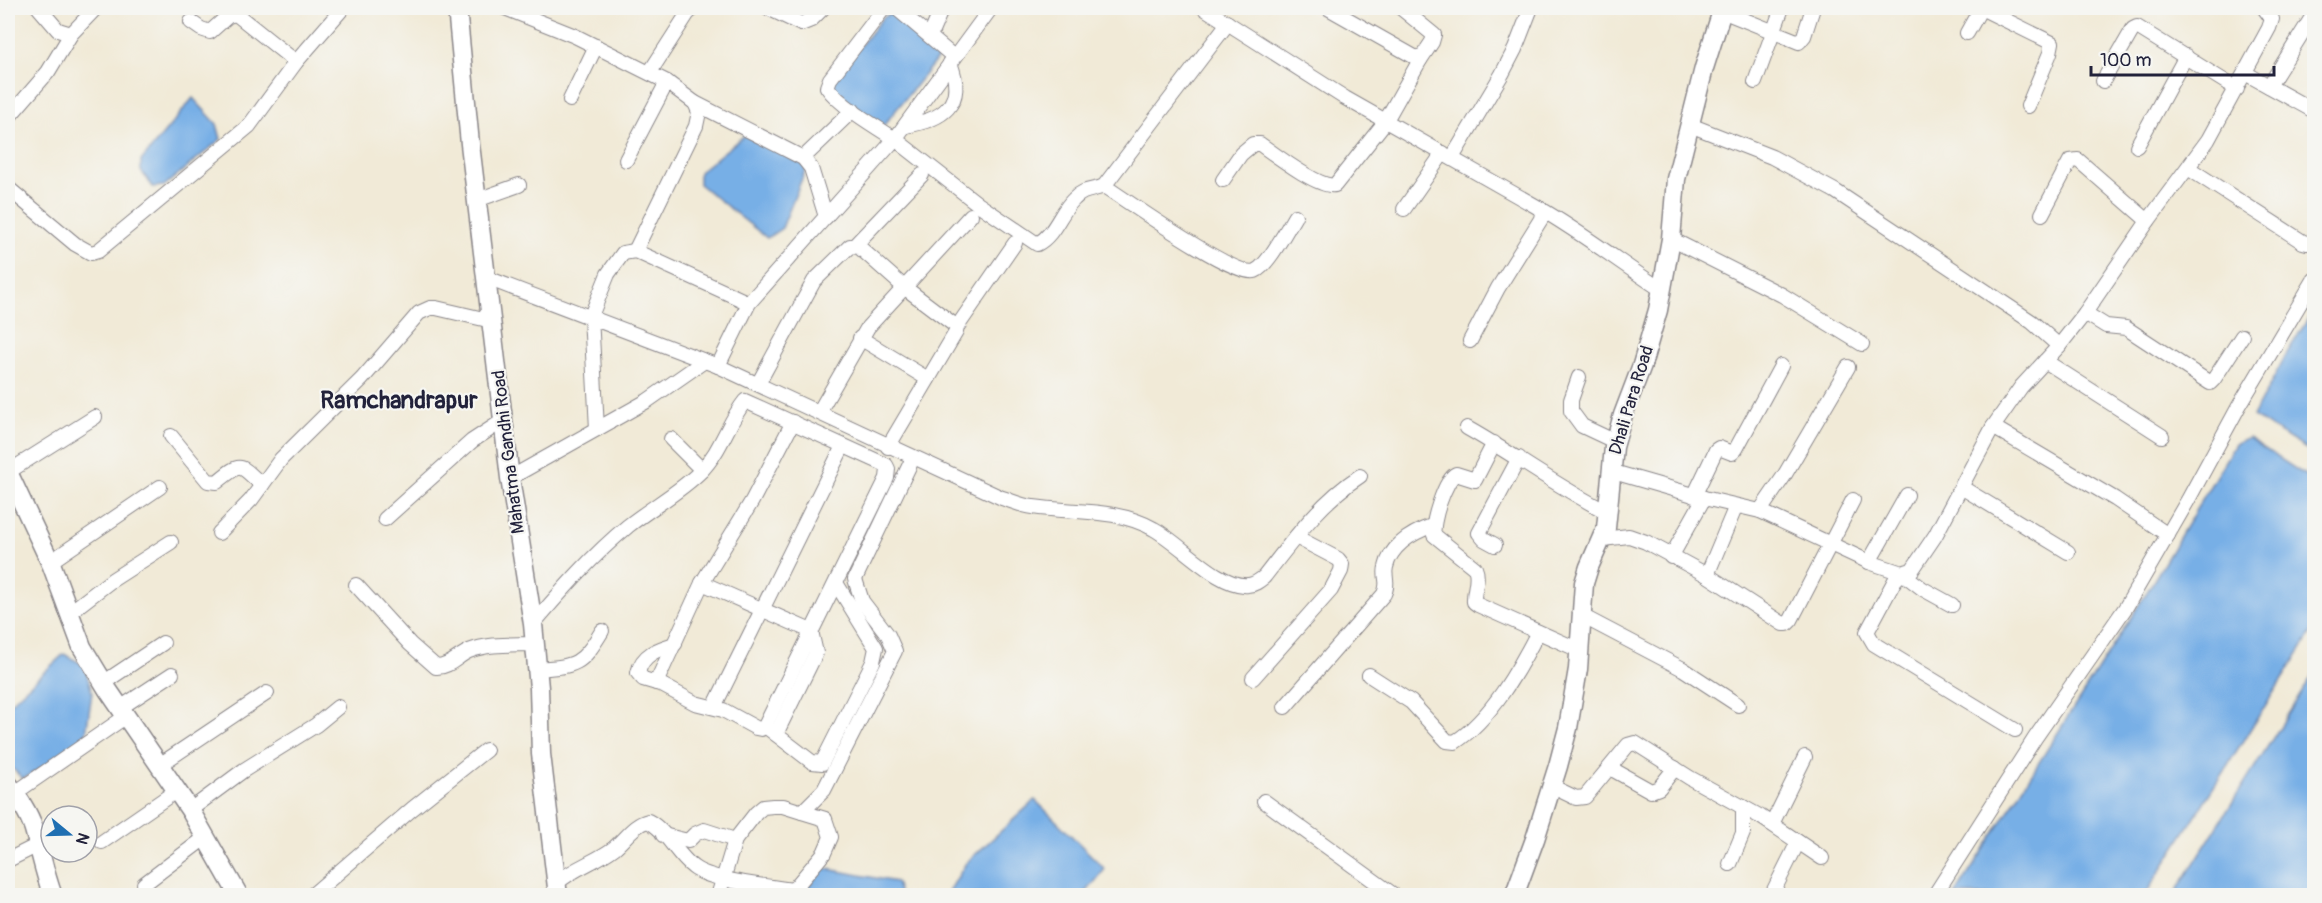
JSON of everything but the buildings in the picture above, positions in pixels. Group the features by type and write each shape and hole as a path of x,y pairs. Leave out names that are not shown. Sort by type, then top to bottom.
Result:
{"street":[{"path":"39,8 58,30 71,34"},
{"path":"8,118 48,72 71,34 96,8"},
{"path":"8,188 75,244 91,253 98,251 249,126 296,62 343,8"},
{"name":"Mahatma Gandhi Road","path":"457,8 510,478 533,624 541,754 557,889"},
{"path":"505,8 596,46 650,72 695,103 803,158 811,168 826,217"},
{"path":"650,72 688,13 694,8"},
{"path":"768,8 801,24 811,20 823,8"},
{"path":"884,8 827,84 829,91 978,204 1037,244 1045,240 1073,199 1086,189 1104,186 1176,234 1220,260 1249,272 1256,271 1264,264 1295,216"},
{"path":"896,8 930,36 952,60 956,83 951,103 941,115 933,120 904,126"},
{"path":"930,36 942,8"},
{"path":"718,366 749,303 895,139 991,8"},
{"path":"1204,8 1385,122 1578,231 1662,290"},
{"path":"1328,8 1420,60"},
{"path":"1223,180 1241,154 1252,144 1260,144 1317,182 1329,186 1335,185 1385,122 1432,42 1434,34 1401,8"},
{"path":"1404,209 1447,156 1502,74 1515,49 1531,8"},
{"path":"1755,82 1782,8"},
{"path":"1723,9 1773,33 1799,42 1804,36 1813,8"},
{"path":"1967,33 1981,8 2052,44 2028,106"},
{"path":"2015,730 1874,644 1867,632 1869,625 1895,580 1902,573 1912,570 1918,563 1993,427 2021,387 2059,346 2085,313 2148,221 2208,140 2269,28 2272,19 2264,8"},
{"name":"Dhali Para Road","path":"1514,896 1535,839 1568,728 1579,650 1584,583 1602,539 1608,513 1610,471 1616,442 1623,415 1642,365 1662,290 1671,239 1676,179 1704,68 1723,9"},
{"path":"191,22 210,32 228,16 236,14 296,62"},
{"path":"2269,86 2314,14"},
{"path":"1104,186 1228,23"},
{"path":"2103,81 2133,29 2137,27 2237,89"},
{"path":"570,100 596,46"},
{"path":"2137,146 2186,56"},
{"path":"2245,73 2314,111"},
{"path":"626,160 667,82"},
{"path":"635,251 696,126 699,112 695,103"},
{"path":"803,158 853,110"},
{"path":"1690,125 1772,157 1834,191 2032,322 2059,346"},
{"path":"2042,214 2073,159 2078,160 2148,221"},
{"path":"2188,168 2303,242 2314,241"},
{"path":"758,384 814,281 850,246 854,246 921,175"},
{"path":"477,200 519,184"},
{"path":"1470,341 1498,288 1541,219 1542,213 1539,208"},
{"path":"819,412 868,327 971,215"},
{"path":"1671,239 1782,295 1862,344"},
{"path":"888,447 957,327 1015,243"},
{"path":"854,246 864,250 904,287 957,327"},
{"path":"597,429 591,316 608,274 623,253 635,251 749,303"},
{"path":"487,278 718,366 819,412 888,447 1002,498 1032,507 1109,514 1138,520 1158,531 1222,579 1245,586 1254,584 1264,577 1328,499 1360,476"},
{"path":"1934,896 2035,738 2126,607 2239,406 2314,280"},
{"path":"219,533 251,500 281,459 362,380 419,313 436,308 492,321"},
{"path":"2085,313 2106,326 2126,328 2210,383 2242,336"},
{"path":"861,338 928,380"},
{"path":"2045,361 2162,436"},
{"path":"510,478 647,401 703,362"},
{"path":"1671,556 1699,497 1716,450 1719,448 1732,453 1736,449 1781,366"},
{"path":"1760,511 1784,476 1848,367"},
{"path":"1579,377 1571,400 1571,411 1582,426 1616,442"},
{"path":"533,624 579,571 602,549 640,516 702,470 716,451 745,401 793,422 882,462 888,469 888,474 811,631 771,730"},
{"path":"96,417 8,472 12,498 50,562 82,647 122,713 190,810 239,896"},
{"path":"385,519 472,441 504,420"},
{"path":"656,683 702,583 752,501 793,422"},
{"path":"1993,427 2115,499 2168,535"},
{"path":"1467,428 1519,458 1578,498 1608,513"},
{"path":"171,436 208,481 217,482 238,466 262,485"},
{"path":"671,439 702,470"},
{"path":"1494,443 1475,480 1456,474 1449,480 1433,531 1438,541 1477,572 1474,602 1490,612 1579,650"},
{"path":"714,707 843,446"},
{"path":"802,812 824,790 895,651 888,635 862,601 855,579 913,458"},
{"path":"1495,545 1480,536 1480,529 1519,458"},
{"path":"1610,471 1699,497 1760,511 1869,562 1902,573 1923,589 1952,605"},
{"path":"50,562 160,487"},
{"path":"1961,488 2068,552"},
{"path":"1869,562 1907,495"},
{"path":"1602,539 1629,536 1646,542 1707,576 1783,624 1787,624 1853,500"},
{"path":"1707,576 1736,506"},
{"path":"1285,707 1384,594 1388,583 1386,566 1394,551 1411,534 1434,525"},
{"path":"1253,678 1330,590 1341,571 1341,564 1338,560 1296,537"},
{"path":"69,613 112,580 171,542"},
{"path":"702,583 811,631"},
{"path":"675,644 657,649 648,655 639,668 638,673 642,679 656,683 695,703 714,707 756,728 771,730 812,762 822,763 873,662 876,648 836,583"},
{"path":"356,585 410,644 435,667 441,667 479,648 534,644"},
{"path":"1582,616 1683,669 1738,705"},
{"path":"537,669 575,665 589,651 602,631"},
{"path":"1369,675 1411,702 1447,741 1455,742 1490,708 1506,688 1519,669 1538,632"},
{"path":"103,683 163,643"},
{"path":"53,896 35,830 11,788 122,713 172,674"},
{"path":"158,766 267,693"},
{"path":"190,810 244,770 316,725 338,707"},
{"path":"1551,786 1581,799 1591,791 1628,745 1635,743 1743,807 1822,858"},
{"path":"311,896 412,809 486,750"},
{"path":"1772,825 1805,757"},
{"path":"1610,768 1651,791 1659,788 1675,768"},
{"path":"102,842 176,791"},
{"path":"1264,801 1395,896"},
{"path":"557,889 567,873 613,848 644,822 651,822 700,872 724,878 790,893 824,853 831,837 825,819 783,806 763,807 735,840 724,878 718,896"},
{"path":"1730,864 1743,834 1743,807"},
{"path":"663,835 688,842 695,834 704,830 735,840"},
{"path":"144,884 206,837"},
{"path":"1771,896 1798,842"},
{"path":"8,860 38,845"}],"water":[{"path":"896,11 941,54 880,130 827,88 882,18"},
{"path":"193,98 217,124 221,139 164,186 153,187 141,171 141,161"},
{"path":"745,135 807,166 782,228 767,238 699,184 699,172"},
{"path":"2314,309 2314,454 2253,416"},
{"path":"2248,438 2314,481 2314,629 2145,895 1955,895 2147,592 2235,444"},
{"path":"64,654 84,665 92,692 85,741 23,779 8,764 8,705"},
{"path":"2314,673 2314,895 2174,895"},
{"path":"1035,800 1105,869 1084,895 947,895 966,863"},
{"path":"823,868 896,882 900,895 801,895"}],"district":[{"name":"Ramchandrapur","path":"399,400"}]}
